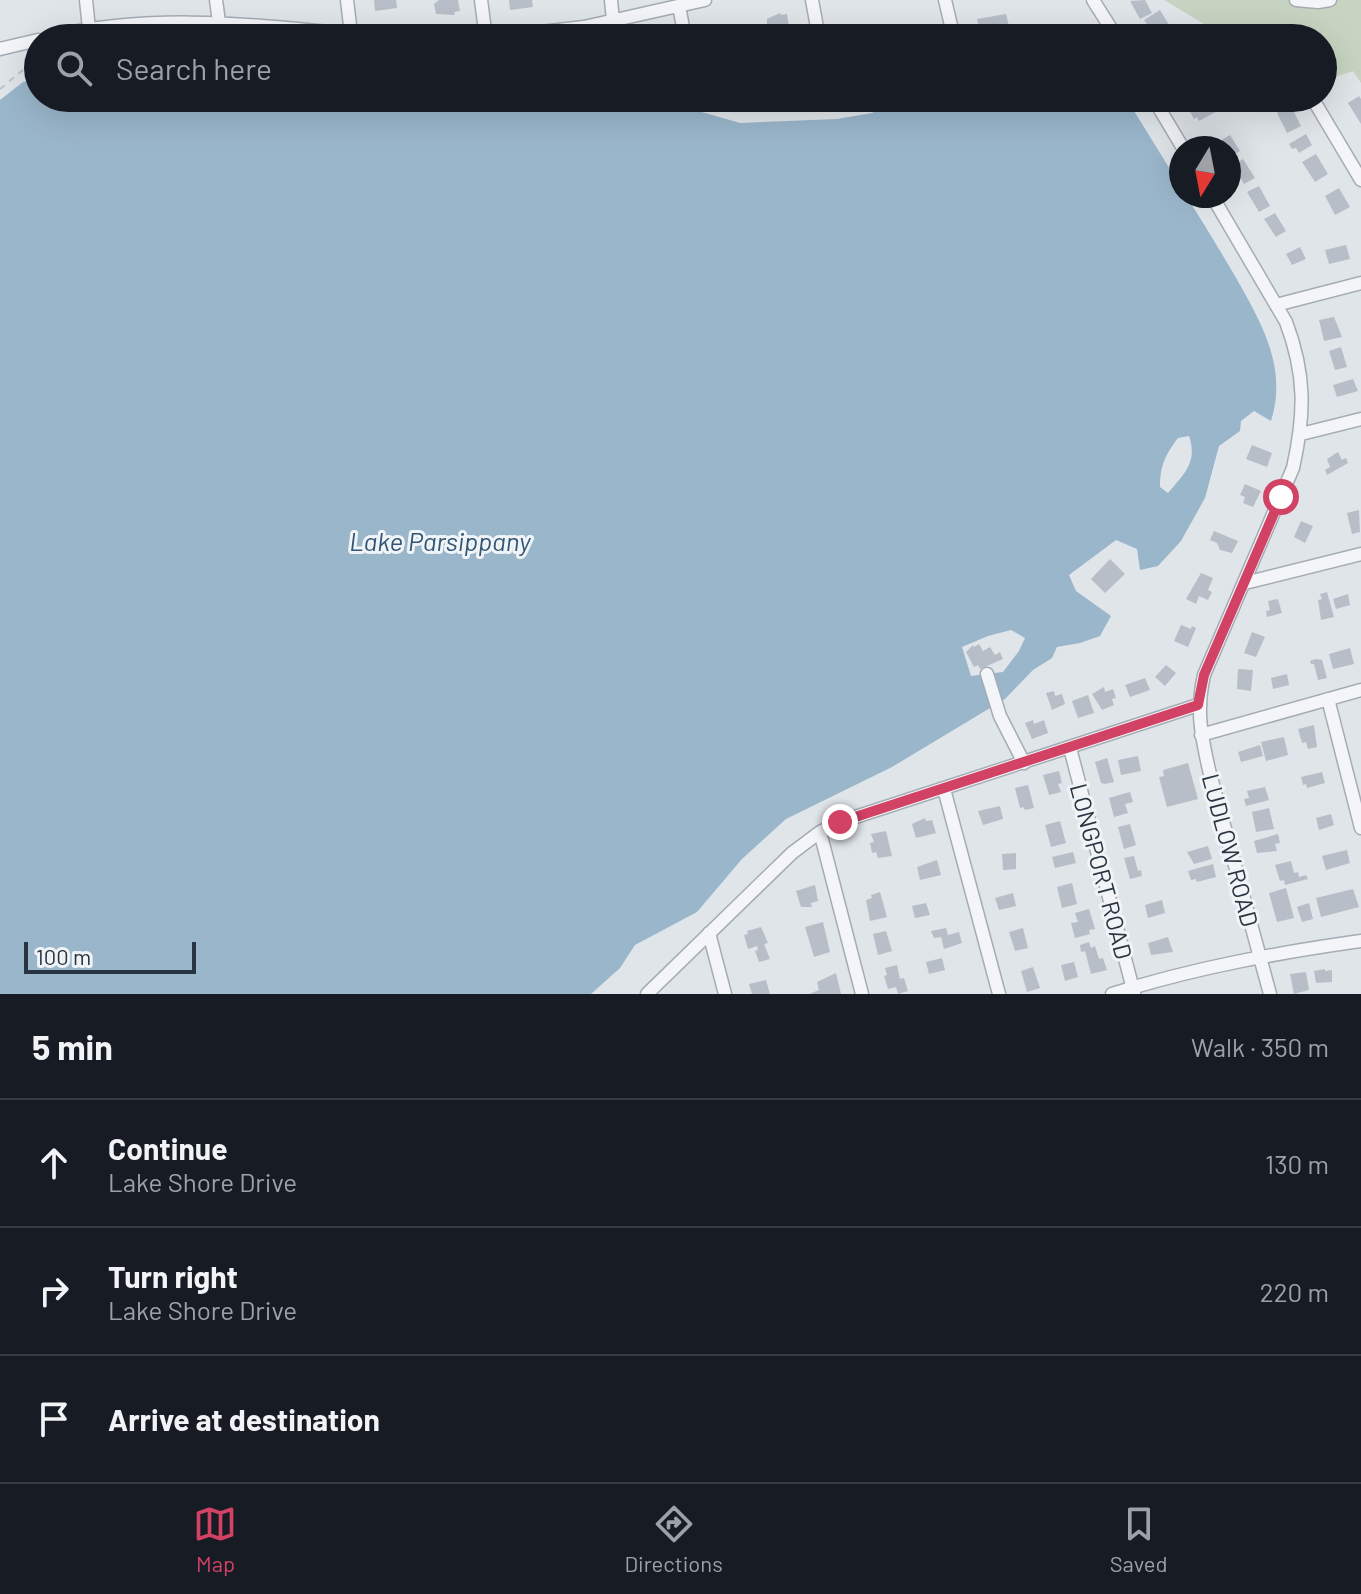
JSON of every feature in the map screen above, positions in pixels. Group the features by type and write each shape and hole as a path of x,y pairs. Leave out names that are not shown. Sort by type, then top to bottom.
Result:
{"street":[{"path":"86,0 88,24"},
{"path":"216,0 219,22"},
{"path":"347,0 350,24"},
{"path":"481,0 485,24"},
{"path":"611,0 613,21"},
{"path":"595,24 705,0"},
{"path":"812,0 816,24"},
{"path":"945,0 951,24"},
{"path":"1093,0 1108,24"},
{"path":"1296,0 1330,0"},
{"path":"679,6 682,24"},
{"path":"140,24 241,24"},
{"path":"0,49 24,43"},
{"path":"1161,112 1176,136"},
{"path":"1321,112 1361,180"},
{"name":"LUDLOW ROAD","path":"1219,208 1290,333 1303,390 1301,434 1291,476 1204,675 1198,705 1201,735 1270,994"},
{"path":"1276,305 1361,283"},
{"path":"1301,434 1361,419"},
{"path":"1245,583 1361,554"},
{"path":"987,674 1000,716 1024,763"},
{"path":"1201,735 1361,690"},
{"path":"1328,699 1361,828"},
{"path":"647,994 792,853 820,832 840,822 1198,705"},
{"name":"LONGPORT ROAD","path":"1070,748 1133,991"},
{"path":"944,789 999,994"},
{"path":"820,832 862,994"},
{"path":"709,933 725,994"},
{"path":"1112,994 1133,991 1174,974 1361,941"}],"path":[{"path":"0,89 24,69"}],"green space":[{"path":"1164,0 1361,0 1361,83 1353,71 1337,76 1337,24 1204,24"}],"water":[{"name":"Lake Parsippany","path":"23,82 24,112 702,112 740,123 837,119 874,112 1135,112 1169,168 1169,208 1193,208 1254,310 1274,364 1275,401 1271,421 1254,411 1241,421 1240,431 1219,446 1205,498 1181,541 1158,566 1140,570 1137,549 1116,540 1069,575 1076,591 1111,616 1100,636 1057,647 1052,658 1033,670 1005,699 892,767 786,819 742,859 697,912 635,945 620,968 591,994 0,994 0,100","holes":["1189,436 1192,453 1184,473 1168,493 1160,487 1164,461 1178,438","1011,630 1025,638 1003,672 971,676 962,647"]}],"building":[{"path":"374,0 396,0 397,8 375,11"},
{"path":"439,0 458,0 460,11 454,12 455,15 436,14 434,4"},
{"path":"509,0 532,0 533,7 510,10"},
{"path":"1145,0 1152,13 1140,19 1130,1"},
{"path":"1160,10 1169,24 1147,24 1144,20"},
{"path":"780,13 787,14 788,24 767,24 767,19"},
{"path":"1006,14 1008,24 978,24 977,19"},
{"path":"1359,96 1361,99 1361,124 1348,103"},
{"path":"1190,112 1216,112 1199,121 1197,117 1194,119"},
{"path":"1294,112 1301,126 1287,133 1277,113"},
{"path":"1306,134 1312,145 1299,153 1296,148 1292,149 1289,144"},
{"path":"1316,154 1328,174 1315,182 1302,162"},
{"path":"1241,160 1255,178 1244,184 1241,179"},
{"path":"1259,186 1270,206 1259,212 1247,192"},
{"path":"1339,188 1350,207 1335,215 1325,196"},
{"path":"1275,213 1286,231 1276,237 1264,219"},
{"path":"1346,245 1350,259 1329,264 1325,250"},
{"path":"1300,247 1306,259 1292,265 1286,254"},
{"path":"1334,317 1342,337 1324,341 1319,320"},
{"path":"1341,347 1347,367 1335,370 1329,351"},
{"path":"1353,379 1358,391 1337,397 1333,385"},
{"path":"1252,445 1272,453 1267,467 1246,459"},
{"path":"1338,452 1342,460 1346,458 1348,463 1327,475 1325,470 1330,467 1327,459"},
{"path":"1245,484 1261,491 1253,507 1243,503 1245,497 1240,495"},
{"path":"1359,510 1360,532 1352,534 1347,513"},
{"path":"1301,521 1313,526 1305,543 1294,537"},
{"path":"1214,531 1238,541 1232,553 1220,550 1217,543 1210,540"},
{"path":"1110,559 1125,574 1105,593 1091,579"},
{"path":"1201,573 1213,578 1208,590 1212,592 1208,600 1199,596 1196,604 1186,599"},
{"path":"1327,592 1334,617 1321,620 1318,600 1322,599 1320,594"},
{"path":"1348,594 1350,605 1336,609 1333,599"},
{"path":"1278,599 1282,613 1267,617 1266,611 1270,610 1268,601"},
{"path":"1181,625 1196,628 1188,647 1174,641"},
{"path":"1252,632 1265,637 1256,657 1244,653"},
{"path":"979,644 983,651 990,647 995,655 1000,652 1003,659 980,669 978,665 974,667 966,652"},
{"path":"1350,648 1354,664 1333,669 1329,654"},
{"path":"1322,660 1327,678 1318,680 1314,664 1310,661"},
{"path":"1166,665 1176,673 1165,686 1155,677"},
{"path":"1238,669 1253,670 1251,691 1237,689"},
{"path":"1287,674 1289,685 1273,689 1271,678"},
{"path":"1145,678 1150,690 1130,697 1125,685"},
{"path":"1104,687 1105,692 1113,689 1116,698 1112,699 1114,705 1102,710 1092,694"},
{"path":"1054,691 1055,696 1062,694 1065,704 1052,710 1046,693"},
{"path":"1088,695 1094,713 1078,718 1072,701"},
{"path":"1033,720 1034,724 1044,720 1048,733 1032,739 1025,723"},
{"path":"1314,725 1317,747 1308,749 1306,742 1302,743 1298,729"},
{"path":"1284,737 1288,755 1266,761 1261,742"},
{"path":"1260,745 1263,756 1241,762 1238,752"},
{"path":"1138,756 1141,771 1121,775 1118,760"},
{"path":"1107,758 1114,782 1105,784 1101,783 1095,762"},
{"path":"1188,763 1198,799 1167,807 1159,777 1164,776 1163,770"},
{"path":"1059,771 1061,792 1049,795 1043,775"},
{"path":"1322,772 1325,783 1307,788 1306,784 1303,785 1301,777"},
{"path":"1028,785 1034,808 1025,810 1020,808 1015,788"},
{"path":"1265,787 1269,800 1246,806 1244,799 1249,798 1247,791"},
{"path":"1130,792 1133,802 1125,804 1128,813 1114,817 1109,798"},
{"path":"1000,806 1003,819 983,825 978,811"},
{"path":"1269,808 1274,829 1256,832 1252,812"},
{"path":"1331,814 1334,825 1319,830 1316,818"},
{"path":"925,818 926,821 932,820 936,833 916,838 912,824"},
{"path":"1060,821 1066,843 1051,847 1045,825"},
{"path":"1130,824 1136,845 1124,849 1118,827"},
{"path":"886,831 892,856 878,858 876,852 872,853 870,843 874,842 871,834"},
{"path":"1278,834 1280,843 1275,844 1277,851 1257,853 1254,841"},
{"path":"1208,846 1212,859 1194,864 1187,852"},
{"path":"1347,850 1350,863 1326,870 1322,856"},
{"path":"1073,852 1076,863 1055,868 1052,857"},
{"path":"1016,853 1016,869 1003,870 1002,854"},
{"path":"1134,856 1142,876 1130,879 1124,858"},
{"path":"937,860 941,875 920,880 917,867"},
{"path":"1291,861 1294,873 1298,872 1299,877 1306,875 1308,879 1285,885 1284,880 1280,881 1275,865"},
{"path":"1213,864 1216,877 1197,882 1196,879 1191,880 1188,871"},
{"path":"1072,883 1077,904 1062,908 1057,887"},
{"path":"815,885 818,901 811,903 812,907 801,907 796,891"},
{"path":"1286,888 1294,918 1277,922 1269,893"},
{"path":"1353,889 1359,907 1321,917 1316,898"},
{"path":"880,892 887,917 870,921 866,900"},
{"path":"1013,893 1016,906 999,910 995,898"},
{"path":"1162,900 1165,913 1148,918 1145,905"},
{"path":"926,903 930,915 915,918 912,906"},
{"path":"1309,903 1313,919 1302,922 1297,907"},
{"path":"1089,909 1095,929 1089,930 1090,934 1075,938 1071,923 1078,922 1075,913"},
{"path":"823,922 830,952 814,957 805,927"},
{"path":"761,927 768,943 764,944 770,959 759,962 755,951 758,950 757,946 748,949 744,935"},
{"path":"946,928 948,935 959,932 962,943 944,949 941,937 934,938 931,931"},
{"path":"1023,928 1028,948 1015,951 1009,932"},
{"path":"886,931 892,951 878,955 873,934"},
{"path":"1168,937 1173,952 1151,955 1148,943"},
{"path":"1089,942 1091,948 1095,946 1099,959 1103,958 1107,970 1091,974 1085,951 1081,952 1080,945"},
{"path":"942,958 945,970 929,974 926,962"},
{"path":"1074,962 1078,977 1065,981 1061,965"},
{"path":"897,965 900,979 904,978 908,991 898,994 896,987 888,989 884,976 887,975 885,968"},
{"path":"1033,967 1040,988 1027,992 1021,971"},
{"path":"1332,970 1332,982 1316,983 1314,971"},
{"path":"1306,972 1309,990 1294,994 1290,974"},
{"path":"836,973 841,994 809,994 819,990 817,982"},
{"path":"766,980 770,994 752,994 749,984"}],"route":[{"path":"840,822 1198,705 1204,675 1281,497"}]}
